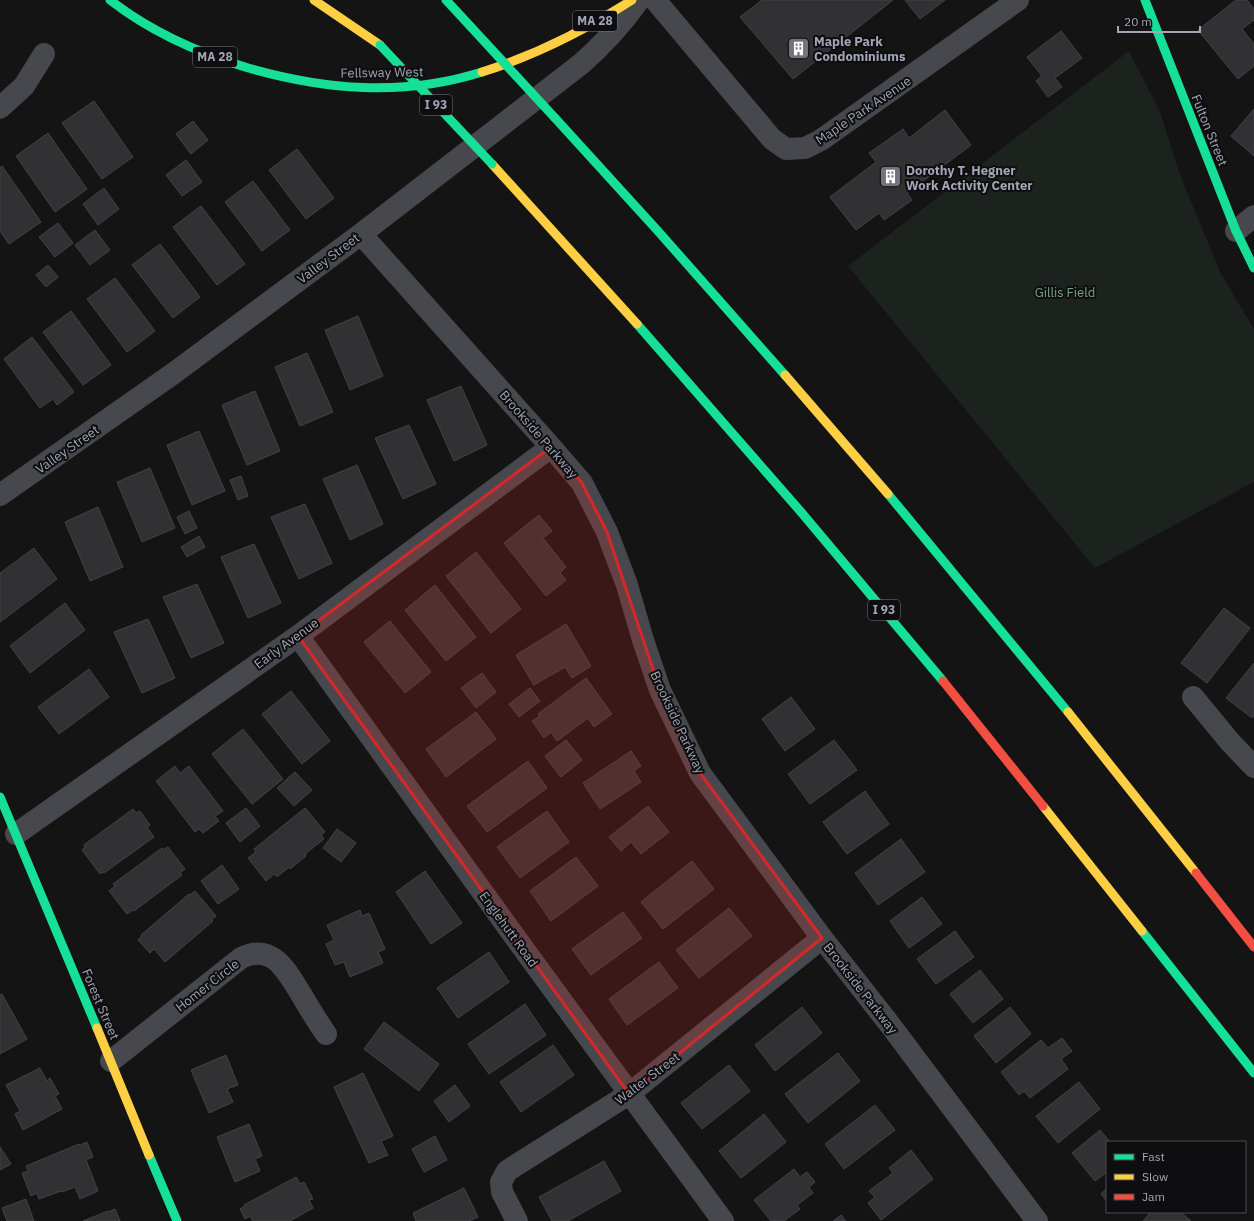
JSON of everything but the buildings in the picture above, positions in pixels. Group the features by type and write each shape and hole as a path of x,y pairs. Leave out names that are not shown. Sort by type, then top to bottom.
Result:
{"main road":[{"name":"Fellsway West","path":"110,0 135,18 163,34 223,60 261,72 296,80 330,86 365,88 430,84 485,70 514,60 558,41 632,0"},
{"path":"314,0 380,46"},
{"path":"446,0 700,277 891,497 1017,650 1254,947"},
{"path":"458,0 471,27"},
{"name":"Fulton Street","path":"1145,0 1236,231 1254,268"},
{"name":"I 93","path":"354,17 492,164 707,403 842,560 964,708 1254,1073"},
{"name":"Forest Street","path":"0,797 177,1221"}],"street":[{"name":"Valley Street","path":"0,496 174,373 361,234 581,64 602,46 640,0"},
{"name":"Maple Park Avenue","path":"655,0 772,139 786,149 805,148 821,140 1018,0"},
{"path":"0,108 24,86 44,54"},
{"path":"1236,231 1254,216"},
{"name":"Brookside Parkway","path":"361,234 582,483 607,532 627,585 643,640 660,690 700,773 822,938 891,1026 1037,1221"},
{"name":"Early Avenue","path":"16,834 298,636 551,447"},
{"name":"Englehutt Road","path":"298,636 629,1094 723,1221"},
{"path":"1193,698 1231,743 1254,767"},
{"name":"Walter Street","path":"517,1221 502,1192 501,1182 507,1171 629,1094 822,938"},
{"name":"Homer Circle","path":"111,1061 241,958 254,954 263,954 272,957 283,966 326,1034"}],"highlighted area":[{"path":"551,447 582,483 607,532 660,690 700,773 822,938 629,1094 298,636"}],"green space":[{"name":"Gillis Field","path":"1129,51 1160,112 1180,175 1221,274 1254,329 1254,482 1095,568 848,266"}],"traffic: fast":[{"path":"110,0 142,22 174,40 192,48 245,67 304,81 364,88 393,87 423,85 452,80 482,72"},
{"path":"446,0 471,27"},
{"path":"1145,0 1236,231 1254,268"},
{"path":"471,27 555,118"},
{"path":"380,45 492,164"},
{"path":"555,118 657,230 785,375"},
{"path":"637,324 801,512 943,681"},
{"path":"888,494 1068,712"},
{"path":"0,797 97,1028"},
{"path":"1142,931 1254,1073"},
{"path":"149,1155 177,1221"}],"traffic: slow":[{"path":"314,0 380,45"},
{"path":"482,72 521,58 559,41 615,11 632,0"},
{"path":"492,164 637,324"},
{"path":"785,375 888,494"},
{"path":"1068,712 1196,873"},
{"path":"1043,806 1142,931"},
{"path":"97,1028 149,1155"}],"traffic: jam":[{"path":"943,681 1043,806"},
{"path":"1196,873 1254,947"}],"place":[{"name":"Maple Park Condominiums","path":"799,48"},
{"name":"Dorothy T. Hegner Work Activity Center","path":"891,177"}]}
